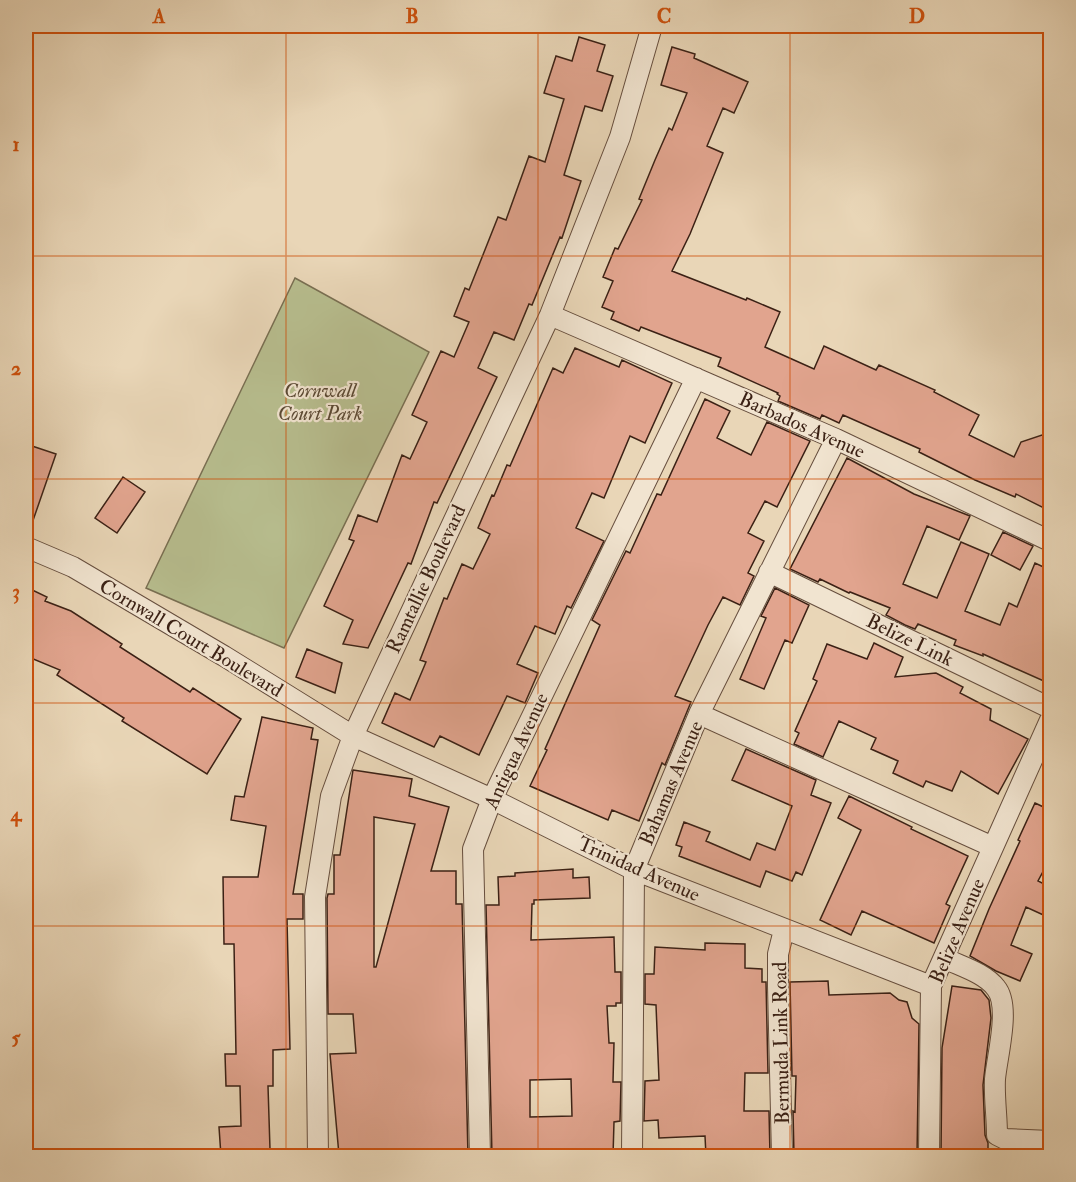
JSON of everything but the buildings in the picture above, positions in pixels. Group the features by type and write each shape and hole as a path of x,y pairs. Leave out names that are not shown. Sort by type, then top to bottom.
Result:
{"street":[{"name":"Ramtallie Boulevard","path":"318,1156 315,897 331,796 353,736 550,315 620,137 651,26"},
{"name":"Barbados Avenue","path":"550,315 836,439 1050,541"},
{"name":"Antigua Avenue","path":"480,1156 473,849 492,799 696,378"},
{"name":"Bahamas Avenue","path":"632,1156 634,870 699,714 836,439"},
{"name":"Cornwall Court Boulevard","path":"26,547 73,567 224,656 353,736"},
{"name":"Belize Link","path":"769,572 1050,708"},
{"path":"699,714 993,847"},
{"name":"Belize Avenue","path":"929,1156 931,986 1050,720"},
{"name":"Trinidad Avenue","path":"353,736 492,799 634,870 931,986"},
{"name":"Bermuda Link Road","path":"783,1156 778,954 784,930"},
{"path":"944,958 988,980 997,989 1002,1000 995,1081 997,1135 1005,1139 1050,1141"}],"green space":[{"name":"Cornwall Court Park","path":"295,278 429,352 284,648 146,588"}]}
